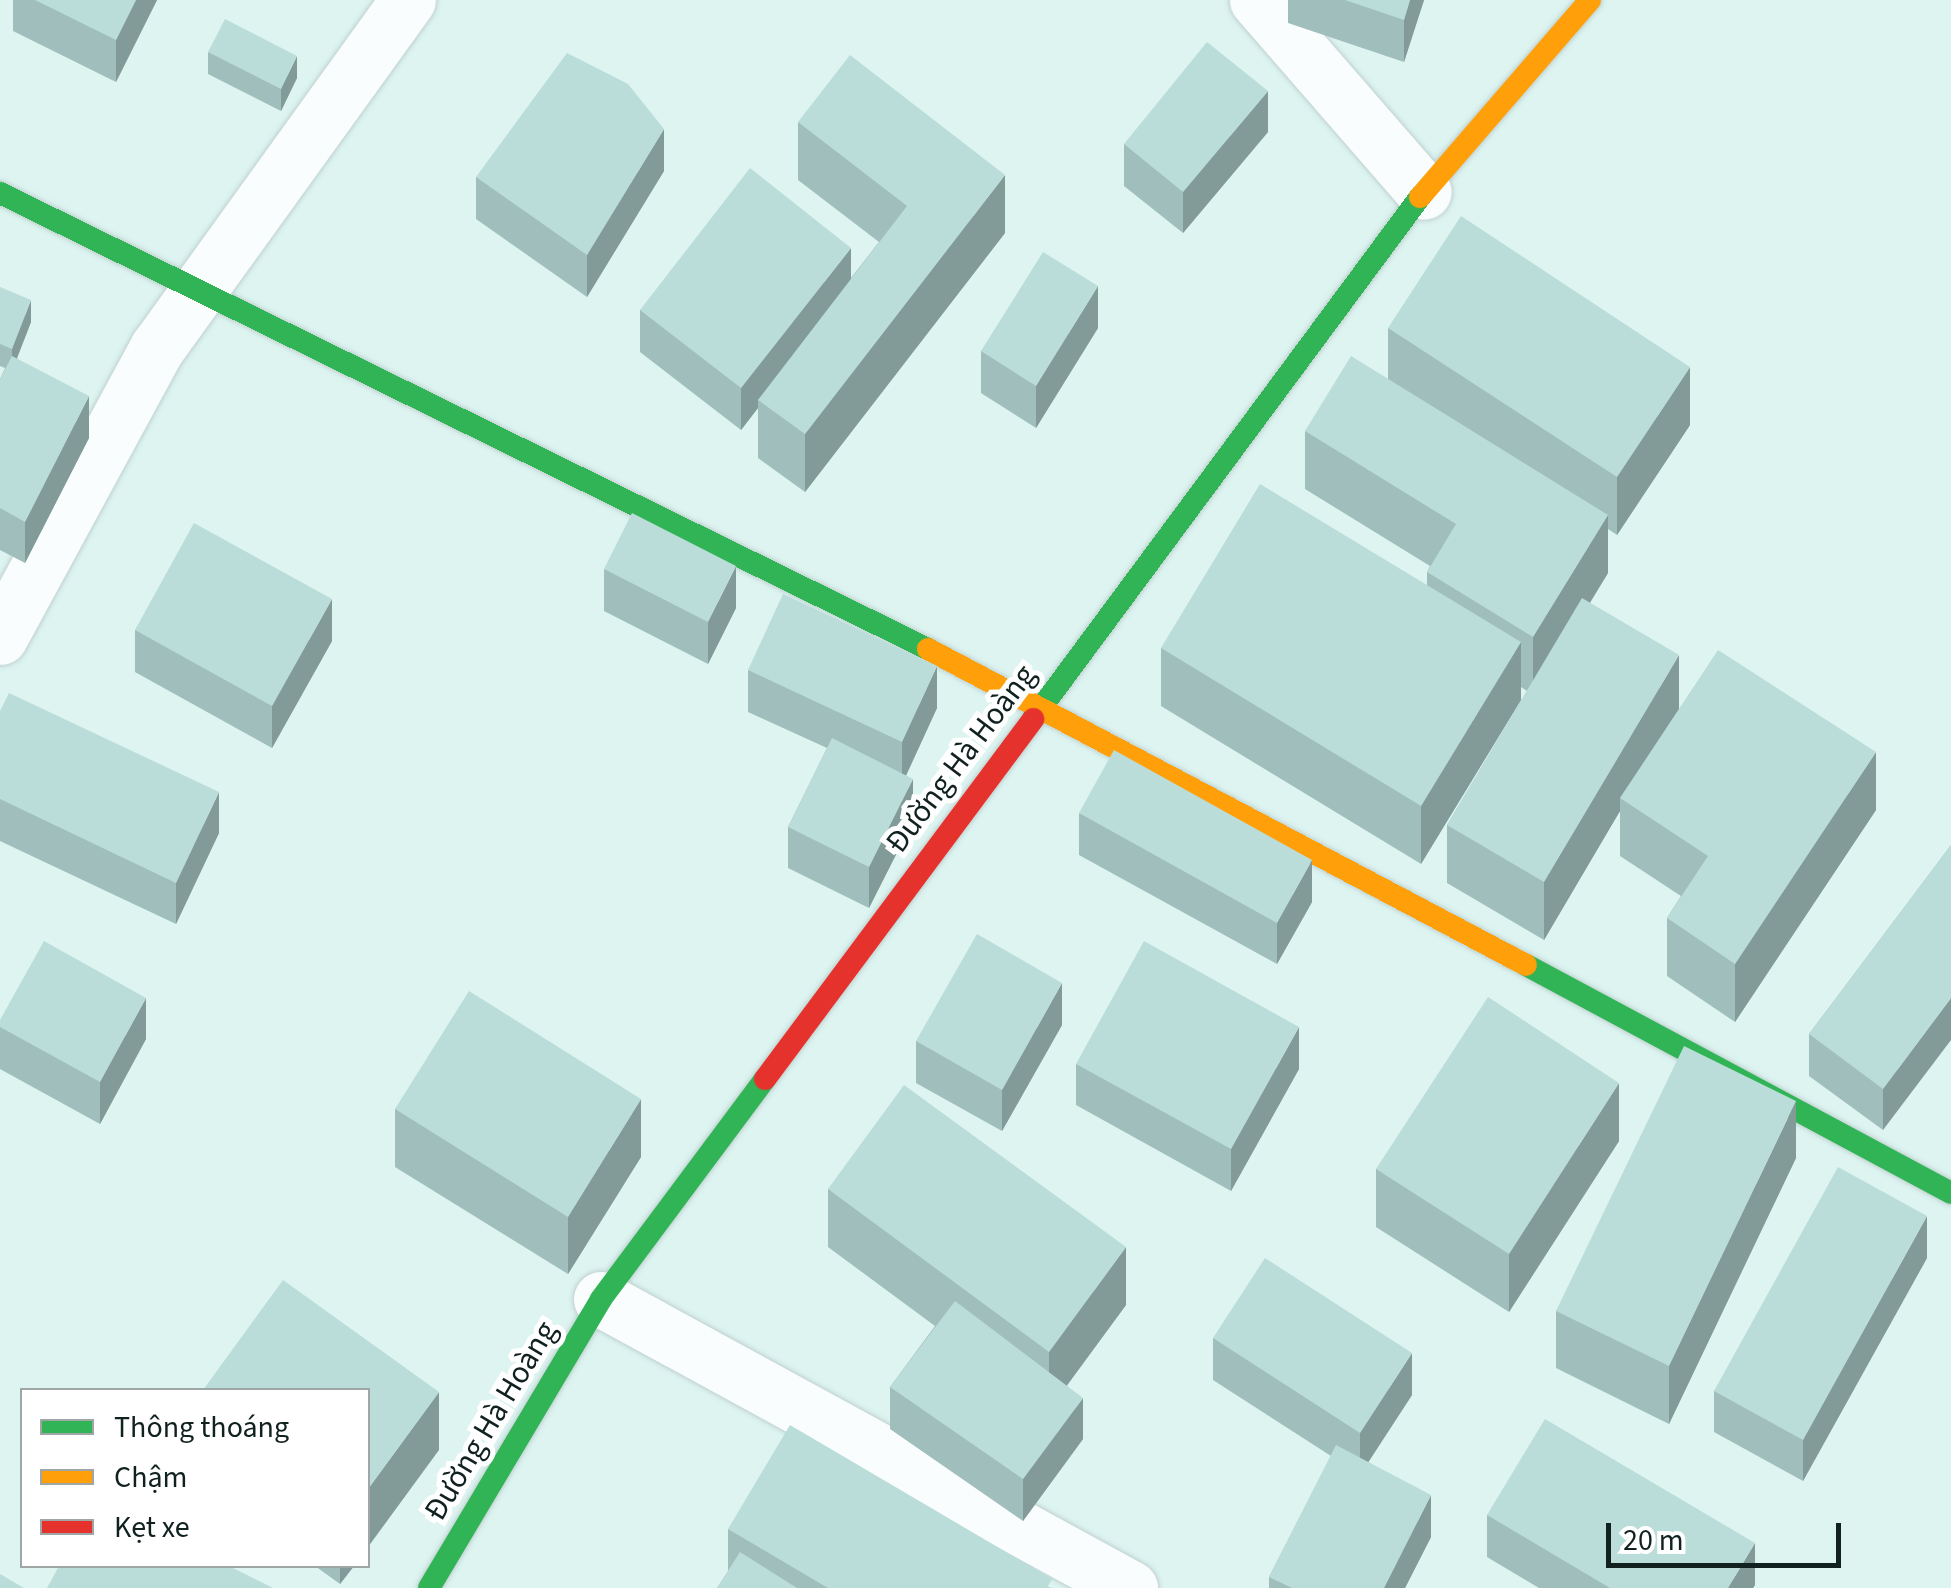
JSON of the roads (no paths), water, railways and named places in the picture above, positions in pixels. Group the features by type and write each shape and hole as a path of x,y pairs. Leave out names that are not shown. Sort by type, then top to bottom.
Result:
{"street":[{"path":"0,638 158,348 408,0"},
{"path":"1257,0 1424,192"},
{"name":"Đường Hà Hoàng","path":"429,1588 601,1299 1424,192 1590,0"},
{"path":"0,193 1041,706 1951,1193"},
{"path":"601,1299 1130,1588"}]}
